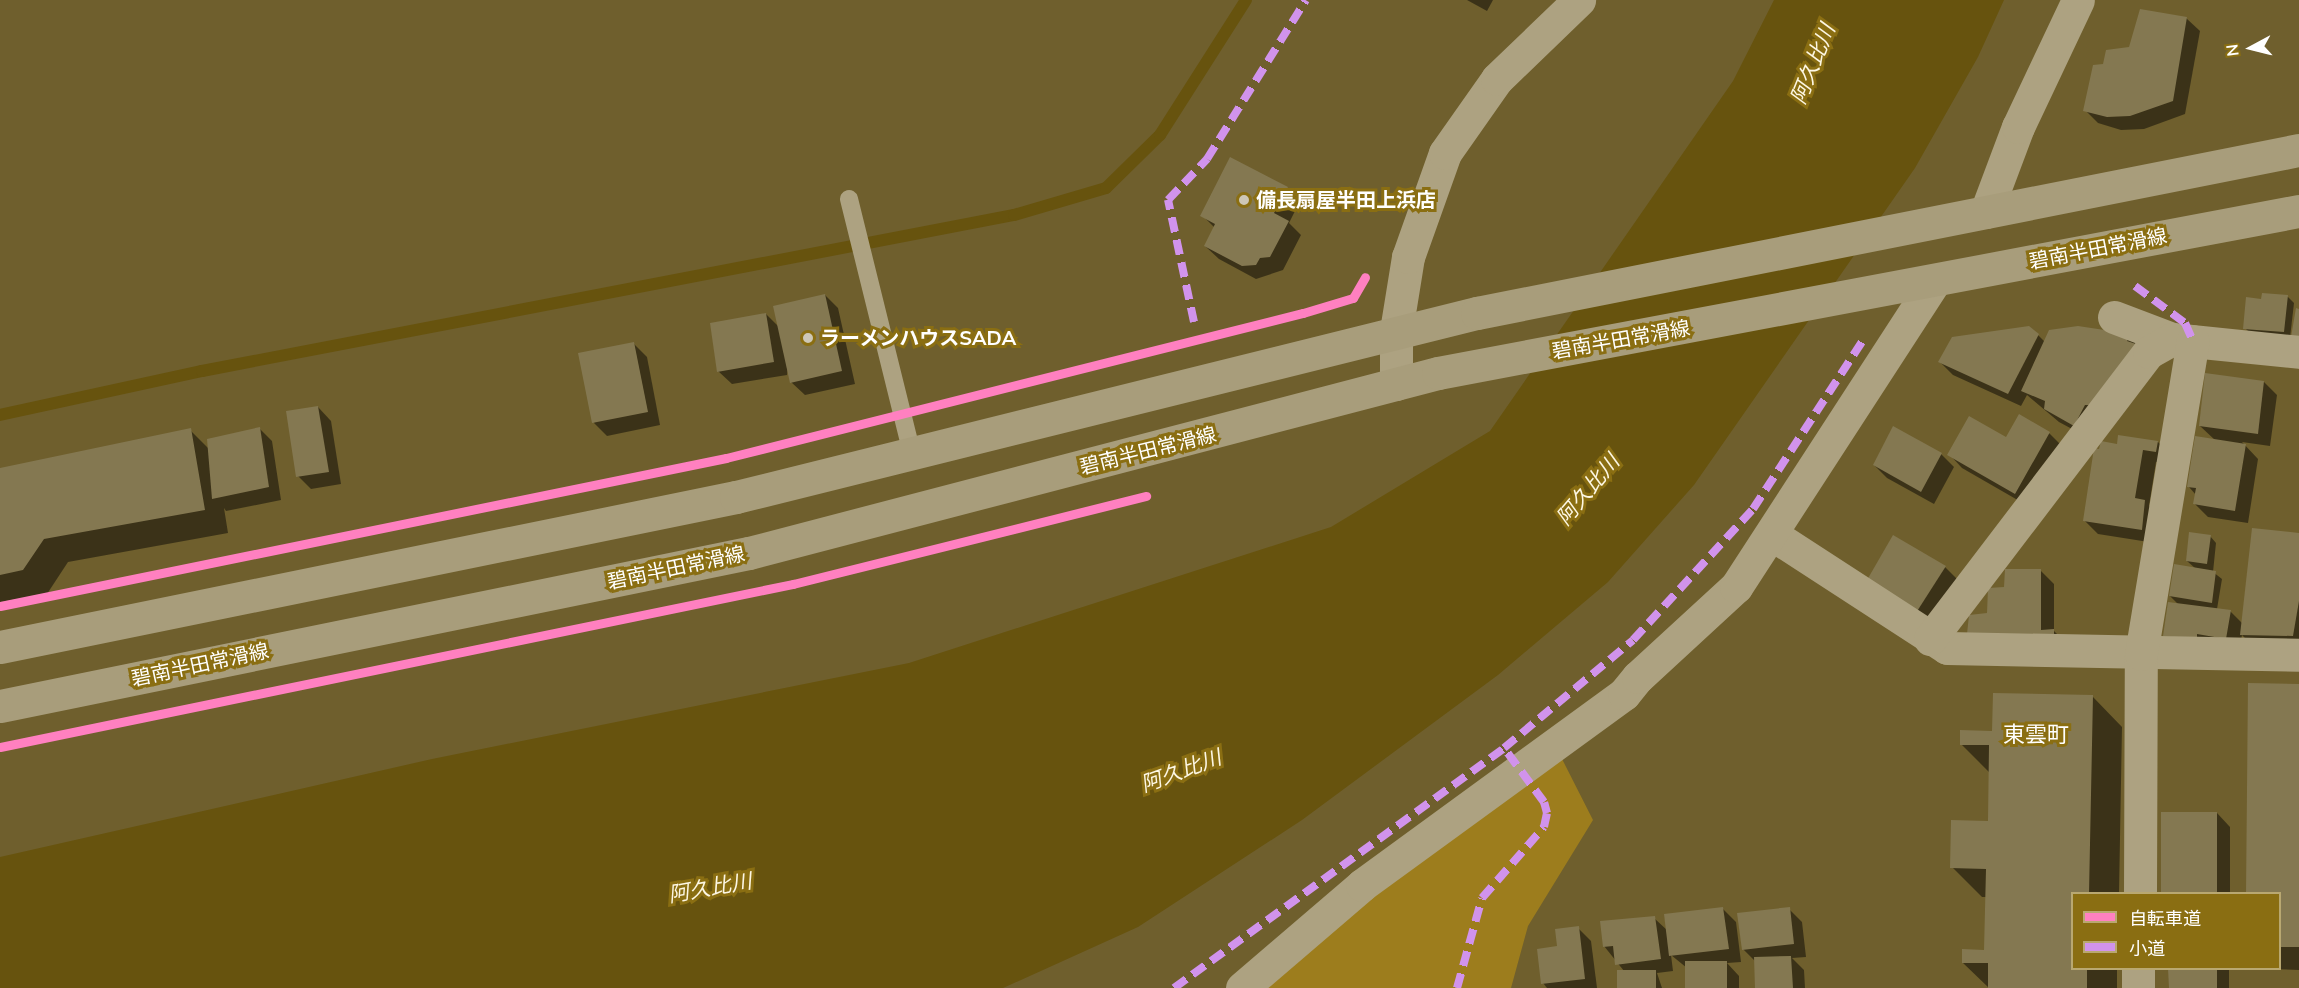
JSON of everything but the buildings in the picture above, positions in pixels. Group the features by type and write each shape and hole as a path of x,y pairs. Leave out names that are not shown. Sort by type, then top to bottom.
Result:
{"main road":[{"path":"0,647 736,496 1396,331 1477,313 2299,150"},
{"name":"碧南半田常滑線","path":"0,706 749,553 1438,373 1875,293 2299,211"}],"street":[{"path":"1396,384 1396,331 1408,257 1444,153 1497,79 1579,0"},
{"path":"1986,213 2018,127 2078,0"},
{"path":"1242,988 1362,885 1624,694 1638,677 1736,587 1773,535 1935,280"},
{"path":"2114,317 2183,340 2299,352"},
{"path":"1930,639 2149,352 2183,340"},
{"path":"2140,892 2140,654 2183,340"},
{"path":"1773,535 1947,648 2140,654 2299,655"},
{"path":"2138,970 2138,988"}],"lane":[{"path":"849,199 912,453"}],"shaded area":[{"path":"1560,755 1593,820 1528,926 1511,988 1267,988 1373,892"}],"water":[{"name":"阿久比川","path":"1774,0 2004,0 1978,57 1915,168 1694,485 1608,582 1498,675 1302,820 1138,927 1003,988 0,988 0,857 432,759 909,663 1331,527 1490,431 1733,81"}],"waterway":[{"path":"0,415 202,371 1014,215 1106,188 1160,135 1246,0"}],"marked path":[{"path":"1194,322 1168,200 1207,159 1306,0"},
{"path":"2135,286 2185,323 2193,341"},
{"path":"1174,988 1504,748 1633,640 1753,509 1865,337"},
{"path":"1457,988 1482,898 1544,827 1547,813 1544,802 1504,748"}],"cycle path":[{"path":"0,606 726,458 1303,313 1353,298 1365,277"},
{"path":"0,747 793,584 1146,496"}],"place":[{"name":"備長扇屋半田上浜店","path":"1244,200"},
{"name":"ラーメンハウスSADA","path":"808,338"}],"district":[{"name":"東雲町","path":"2036,736"}]}
